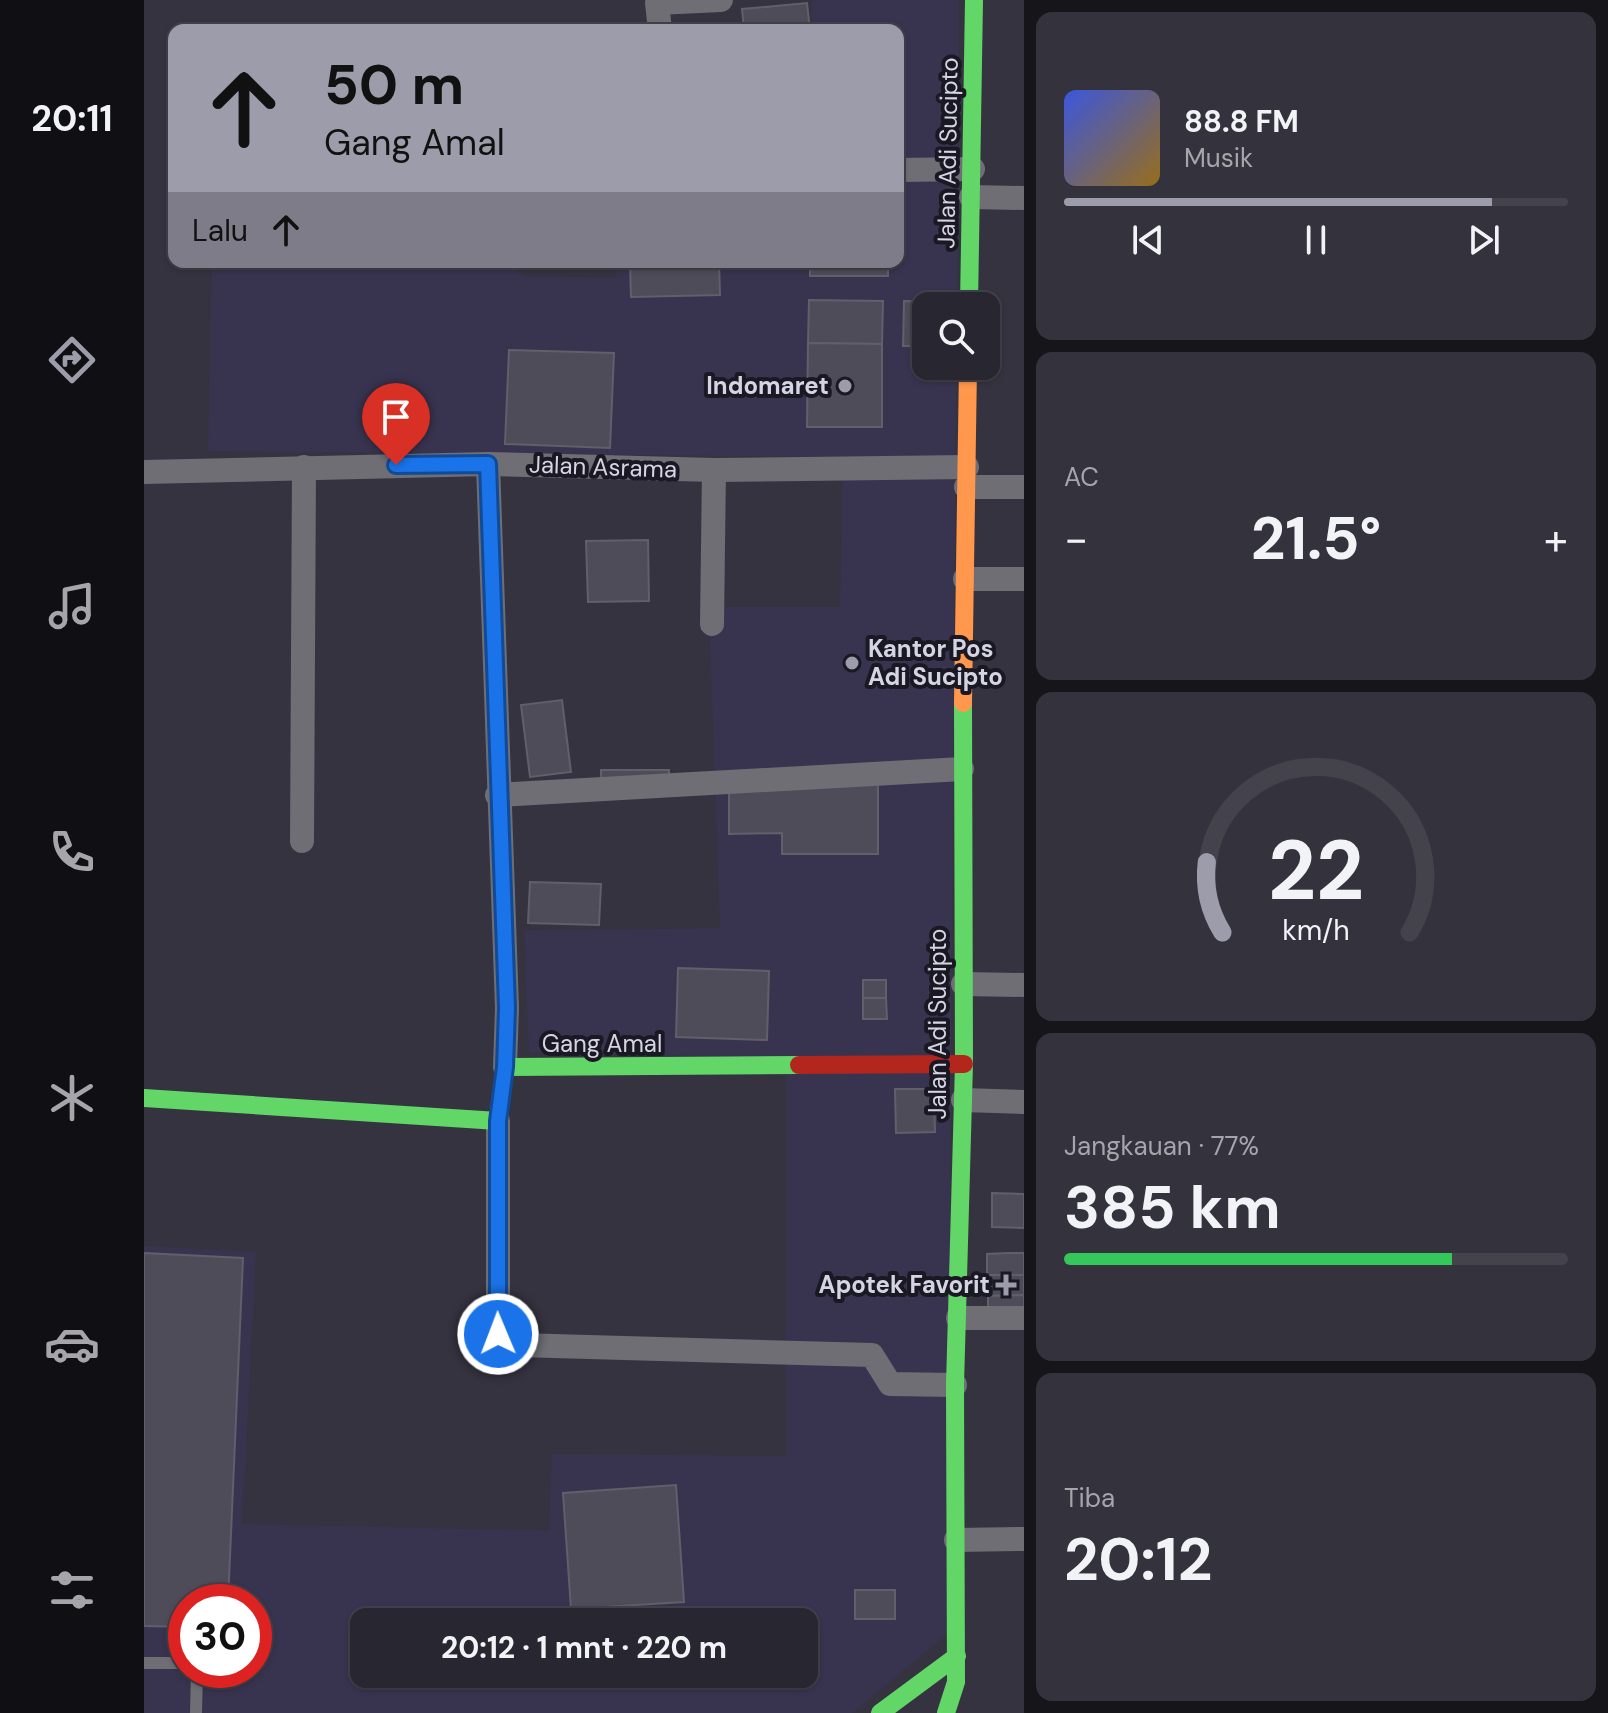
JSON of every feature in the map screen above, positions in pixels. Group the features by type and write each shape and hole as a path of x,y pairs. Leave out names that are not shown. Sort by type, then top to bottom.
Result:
{"main road":[{"name":"Jalan Adi Sucipto","path":"969,292 974,0"},
{"name":"Jalan Adi Sucipto","path":"946,1713 956,1682 957,1656 955,1385 964,1064 962,769 968,380"},
{"name":"Gang Amal","path":"505,1067 964,1064"},
{"path":"144,1098 498,1121 505,1067"},
{"path":"880,1713 957,1656"},
{"name":"Jalan Adi Sucipto","path":"956,1682 964,1713"}],"street":[{"path":"659,24 657,3 721,0"},
{"path":"904,170 973,169"},
{"path":"971,197 1024,198"},
{"path":"488,464 497,795 507,1008 505,1067"},
{"name":"Jalan Asrama","path":"144,472 488,464 966,477 1024,487"},
{"path":"302,841 304,467"},
{"path":"712,624 714,470"},
{"path":"965,579 1024,579"},
{"path":"497,795 962,769"},
{"path":"963,984 1024,985"},
{"path":"963,1100 1024,1102"},
{"path":"498,1121 498,1334 502,1341 519,1345 872,1355 890,1384 955,1385"},
{"path":"958,1318 1024,1318"},
{"path":"956,1540 1024,1539"}],"lane":[{"path":"144,1663 168,1663"},
{"path":"196,1713 197,1688"}],"shaded area":[{"path":"812,0 959,0 957,292 912,292 912,380 956,380 947,1634 852,1713 144,1713 144,1246 256,1252 242,1524 549,1531 552,1454 786,1456 786,1058 529,1052 524,931 720,928 709,607 840,607 843,457 208,451 212,268 515,268 524,276 616,278 617,268 904,268 904,24 812,24"}],"building":[{"path":"807,3 809,24 743,24 742,9"},
{"path":"630,268 719,268 720,295 631,297"},
{"path":"810,268 888,268 888,276 810,276"},
{"path":"809,300 883,301 882,344 808,343"},
{"path":"904,301 912,301 912,346 903,346"},
{"name":"Indomaret","path":"808,343 882,344 882,427 807,427"},
{"path":"509,350 614,353 610,448 505,444"},
{"path":"648,540 649,601 588,602 586,541"},
{"path":"562,700 571,772 530,777 521,705"},
{"path":"601,770 669,770 669,778 601,778"},
{"path":"729,784 878,784 878,854 782,854 782,833 729,834"},
{"path":"530,882 601,884 599,925 528,923"},
{"path":"678,968 769,971 767,1040 676,1037"},
{"path":"863,980 886,980 886,998 863,998"},
{"path":"863,998 886,998 887,1019 863,1019"},
{"path":"895,1089 934,1089 935,1132 896,1133"},
{"path":"992,1193 1024,1194 1024,1228 992,1227"},
{"path":"144,1253 243,1258 229,1584 168,1584 168,1627 144,1626"},
{"path":"1024,1253 1024,1275 987,1275 987,1254"},
{"name":"Apotek Favorit","path":"987,1275 1024,1275 1024,1295 988,1296"},
{"path":"1024,1295 1024,1314 988,1315 988,1296"},
{"path":"676,1485 684,1602 571,1608 563,1493"},
{"path":"855,1590 895,1590 895,1619 855,1619"}],"traffic: fast":[{"path":"969,292 974,0"},
{"path":"956,1681 955,1385 964,1064 963,703"},
{"path":"144,1098 498,1121 505,1067 799,1065"},
{"path":"880,1713 957,1656"},
{"path":"946,1713 956,1682"}],"traffic: slow":[{"path":"963,703 968,380"}],"traffic: jam":[{"path":"799,1065 964,1064"}],"place":[{"name":"Indomaret","path":"845,386"},
{"name":"Kantor Pos Adi Sucipto","path":"852,663"},
{"name":"Apotek Favorit","path":"1006,1285"}],"route":[{"path":"396,465 488,464 507,1008 505,1067 498,1121 498,1334"}]}
